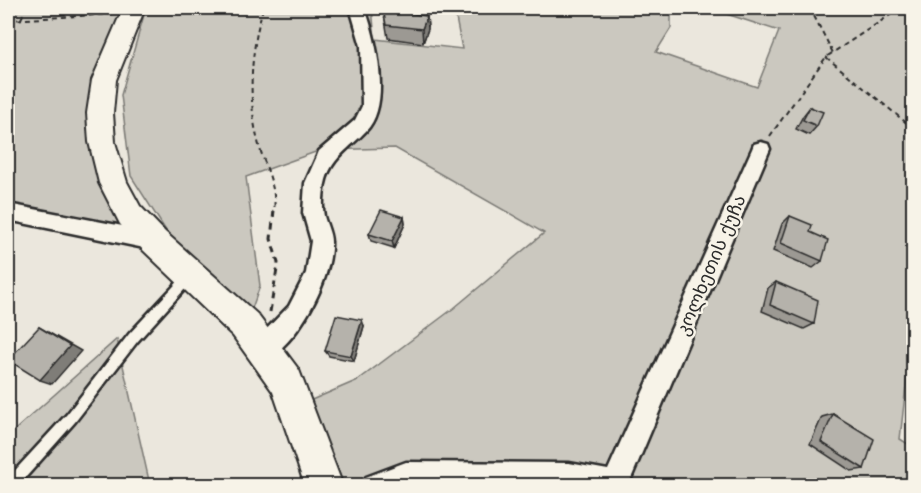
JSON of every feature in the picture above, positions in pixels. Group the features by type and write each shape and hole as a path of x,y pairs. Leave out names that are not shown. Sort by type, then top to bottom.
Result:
{"main road":[{"path":"133,10 104,80 100,113 102,142 113,183 129,215 245,325 287,382 324,486"}],"street":[{"path":"263,350 297,313 316,274 321,241 313,213 314,193 315,183 326,156 362,124 371,106 369,46 358,8"},
{"name":"კოლხეთის ქუჩა","path":"618,484 761,148"},
{"path":"8,212 154,241"},
{"path":"375,486 406,476 492,481 569,476 618,484"}],"lane":[{"path":"9,486 71,418 133,338 191,275"}],"path":[{"path":"21,20 26,8"},
{"path":"263,8 254,40 252,101 260,148 270,174 275,205 271,239 278,263 263,350"},
{"path":"810,8 833,53"},
{"path":"761,148 826,57 901,8"},
{"path":"8,20 133,10"},
{"path":"914,27 914,35"},
{"path":"826,57 914,129"}],"shaded area":[{"path":"8,8 134,8 117,46 102,142 154,241 8,212"},
{"path":"146,8 372,8 375,39 462,49 454,8 671,8 671,28 656,52 757,87 779,31 708,8 913,8 914,314 900,439 913,447 913,485 340,485 307,402 358,380 454,308 544,233 395,148 321,150 246,177 260,286 250,314 177,248 131,176 121,95"},
{"path":"117,339 150,485 8,485 8,436"}],"building":[{"path":"383,8 407,8 408,13 427,16 422,29 386,25"},
{"path":"810,107 823,112 817,126 803,120"},
{"path":"381,210 404,217 392,241 369,234"},
{"path":"790,216 812,225 810,232 828,240 822,261 781,243"},
{"path":"776,282 818,300 814,324 770,305"},
{"path":"336,315 362,320 351,356 325,351"},
{"path":"39,327 70,346 40,380 8,360"},
{"path":"833,414 874,439 864,469 821,442"}]}
